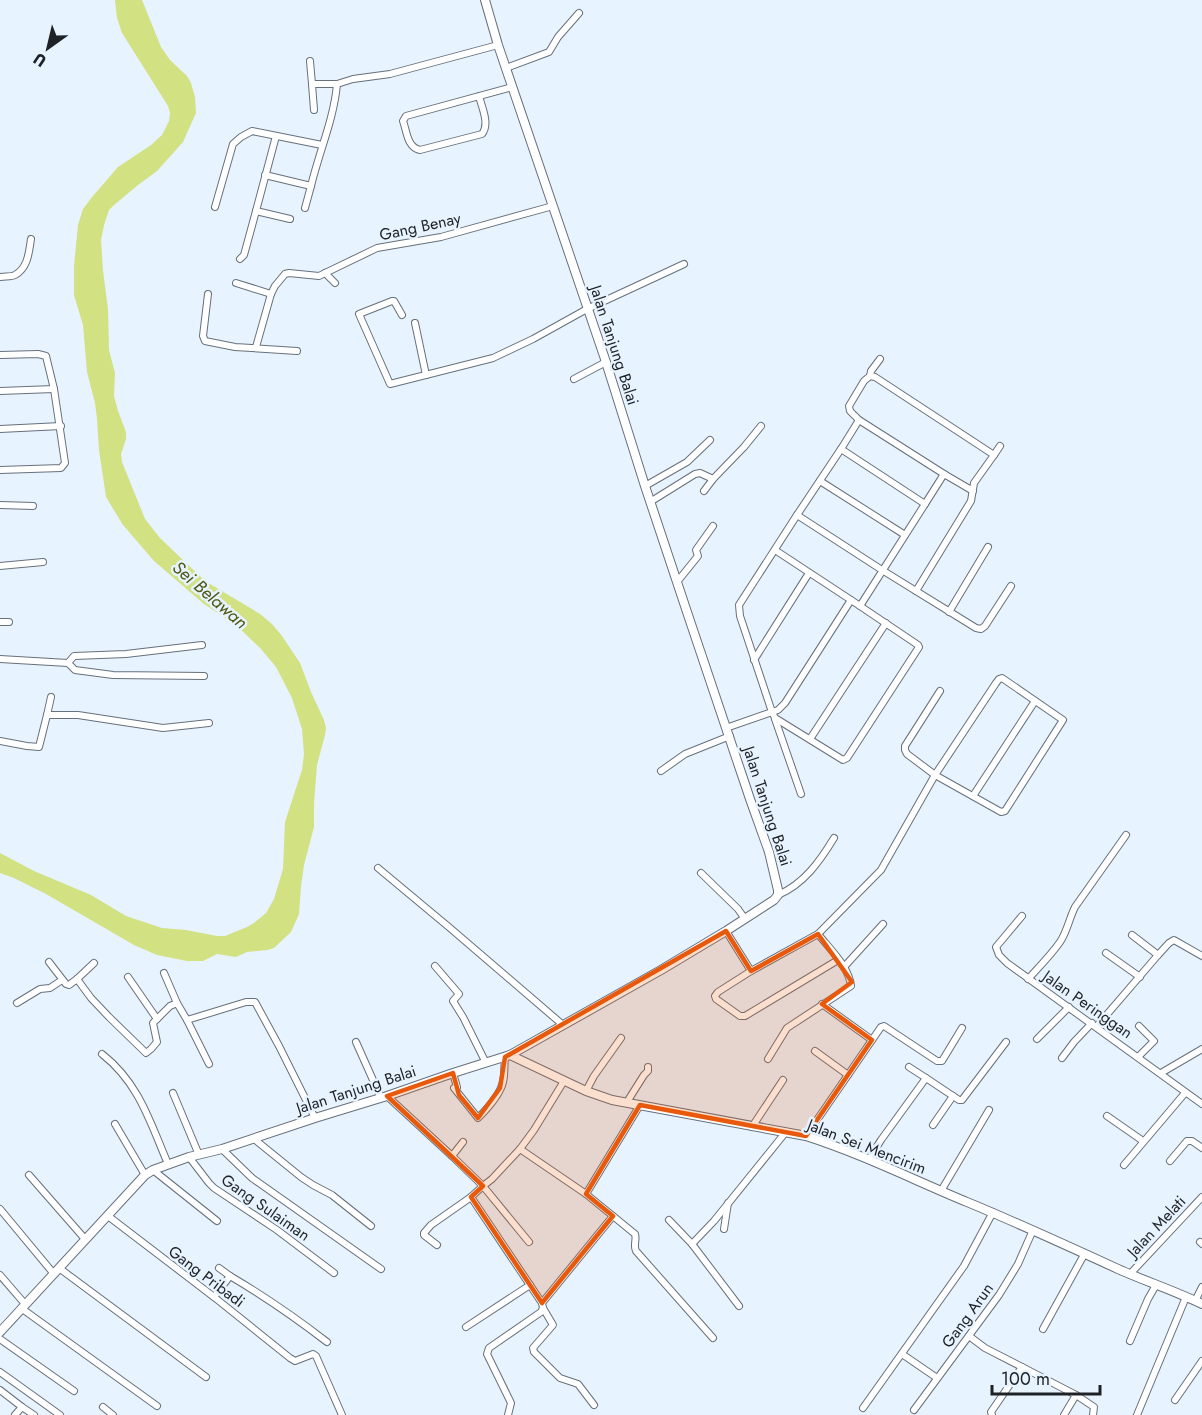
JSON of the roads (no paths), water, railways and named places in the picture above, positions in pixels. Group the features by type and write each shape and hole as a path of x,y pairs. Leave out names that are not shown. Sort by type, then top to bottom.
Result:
{"street":[{"name":"Jalan Tanjung Balai","path":"1,1328 145,1175 153,1170 507,1056 662,970 745,919 778,895 769,852 650,502 606,362 498,45 485,0"},
{"path":"506,68 547,54 579,13"},
{"path":"312,84 337,84 390,74 498,45"},
{"path":"310,61 314,110"},
{"path":"305,208 334,107 337,84"},
{"path":"479,96 486,123 482,134 420,150 411,146 404,121 406,116 479,96 513,87"},
{"path":"215,207 233,144 247,133 252,131 322,145"},
{"path":"240,260 244,255 276,136"},
{"path":"266,175 310,186"},
{"name":"Gang Benay","path":"271,294 285,274 319,276 377,248 441,237 553,206"},
{"path":"256,211 290,219"},
{"path":"0,277 13,276 21,269 27,260 31,239"},
{"path":"402,315 392,301 359,314 390,384 493,358 587,309 684,264"},
{"path":"325,273 335,283"},
{"path":"237,283 271,294 256,347"},
{"path":"208,294 203,336 206,341 235,347 297,351"},
{"path":"415,323 426,375"},
{"path":"0,355 38,354 48,359 61,426 65,463 62,467 52,469 0,470"},
{"path":"880,359 849,406 850,411 859,420 973,491"},
{"path":"574,379 606,362"},
{"path":"870,376 875,377 994,455"},
{"path":"0,391 54,389"},
{"path":"801,794 754,660 740,616 739,605 859,420"},
{"path":"0,429 61,426"},
{"path":"704,491 761,426"},
{"path":"645,486 687,462 710,440"},
{"path":"916,591 971,501 974,483 1000,446"},
{"path":"842,449 925,504"},
{"path":"650,502 700,473 713,479"},
{"path":"860,606 944,474"},
{"path":"820,481 905,535"},
{"path":"0,505 33,506"},
{"path":"797,515 976,628 981,629 985,626 1011,586"},
{"path":"677,582 698,556 696,550 713,526"},
{"path":"949,612 988,547"},
{"path":"773,715 843,760 848,758 918,648 918,645 886,623 775,550"},
{"path":"0,566 43,562"},
{"path":"754,660 809,573"},
{"path":"661,771 685,754 728,732 773,715 785,703 851,600"},
{"path":"0,622 9,622"},
{"path":"810,739 886,623"},
{"path":"68,663 74,656 126,654 202,645"},
{"path":"0,659 68,663 75,670 113,675 204,676"},
{"path":"838,960 742,1017 715,996 752,971 818,934 881,870 935,775 999,679 1004,679 1062,719 1063,722 1006,810 1001,812 935,775 906,754 905,747 940,691"},
{"path":"0,741 39,747 51,697"},
{"path":"973,795 1035,701"},
{"path":"47,715 78,715 163,728 209,723"},
{"path":"1028,979 1060,943 1075,907 1126,836"},
{"path":"778,895 790,889 812,869 834,838"},
{"path":"378,868 563,1025"},
{"path":"701,873 738,909 745,919"},
{"name":"Jalan Peringgan","path":"1022,916 996,947 999,955 1028,979 1202,1104"},
{"path":"844,967 883,924"},
{"path":"726,931 752,971"},
{"path":"768,1059 787,1028 852,986 844,967 818,934"},
{"path":"1132,935 1158,955"},
{"path":"1062,1058 1074,1042 1094,1025 1174,940 1202,956"},
{"path":"1106,953 1140,977"},
{"path":"48,962 67,985 94,963"},
{"path":"435,966 459,994 453,1001 486,1063"},
{"path":"164,973 209,1064"},
{"path":"128,977 157,1019"},
{"path":"77,979 91,998 146,1053 157,1042 153,1025 170,1006 177,1003"},
{"path":"17,1003 40,989 50,988 62,980"},
{"path":"186,1020 246,1002 255,1002 315,1118"},
{"path":"822,1004 872,1040"},
{"path":"1037,1039 1069,1007"},
{"path":"806,1137 882,1026 940,1062 962,1028"},
{"path":"1138,1057 1154,1041 1139,1026"},
{"path":"586,1091 621,1038"},
{"path":"356,1042 384,1097 483,1186 529,1242"},
{"path":"909,1067 962,1100 1006,1042"},
{"path":"1161,1073 1202,1049"},
{"path":"815,1051 848,1075"},
{"path":"102,1054 123,1073 136,1092 168,1164"},
{"path":"453,1072 457,1087 454,1088 478,1118 503,1082 507,1056"},
{"name":"Jalan Sei Mencirim","path":"507,1056 612,1100 806,1137 869,1159 1199,1302"},
{"path":"627,1102 648,1071 648,1067"},
{"path":"869,1159 926,1078"},
{"path":"752,1127 783,1080"},
{"path":"437,1245 424,1236 424,1233 431,1225 492,1179 520,1149 564,1081"},
{"name":"Gang Sulaiman","path":"173,1093 194,1156 209,1184 277,1230 333,1273"},
{"path":"1124,1165 1185,1093"},
{"path":"933,1125 953,1096"},
{"path":"586,1194 640,1105"},
{"path":"941,1191 989,1110"},
{"path":"1107,1116 1143,1141"},
{"path":"115,1124 145,1175"},
{"path":"692,1244 785,1133"},
{"path":"253,1138 301,1177 332,1195 371,1226"},
{"path":"1170,1161 1187,1141 1190,1140 1202,1148"},
{"path":"452,1156 463,1142"},
{"path":"222,1149 252,1178 381,1269"},
{"path":"520,1149 586,1194 635,1234 636,1251 714,1338"},
{"path":"153,1170 217,1221"},
{"path":"29,1175 85,1239"},
{"path":"471,1197 543,1305 553,1325 533,1348 534,1352 560,1378 578,1384 594,1406"},
{"name":"Jalan Melati","path":"1130,1274 1202,1197"},
{"path":"724,1229 729,1202"},
{"path":"0,1209 57,1271 206,1377"},
{"path":"863,1408 964,1266 993,1212"},
{"name":"Gang Pribadi","path":"108,1216 290,1358 295,1361 314,1354 342,1415"},
{"path":"508,1415 511,1403 487,1351 538,1315 543,1305 613,1216"},
{"path":"669,1220 692,1244 739,1306"},
{"name":"Gang Arun","path":"914,1410 999,1295 1018,1264 1033,1230"},
{"path":"1043,1329 1085,1253"},
{"path":"219,1268 265,1297 327,1342"},
{"path":"0,1275 23,1306 157,1406"},
{"path":"214,1297 230,1276"},
{"path":"466,1327 530,1285"},
{"path":"1130,1341 1156,1285"},
{"path":"1199,1302 1202,1287"},
{"path":"1137,1415 1186,1297"},
{"path":"969,1336 986,1348 1076,1395 1094,1407 1093,1415"},
{"path":"0,1340 74,1391"},
{"path":"902,1353 938,1378"},
{"path":"1175,1400 1202,1361"},
{"path":"992,1415 991,1412 1022,1367"},
{"path":"0,1372 60,1415"},
{"path":"0,1390 34,1415"},
{"path":"1064,1415 1076,1395"},
{"path":"15,1415 22,1407"},
{"path":"103,1407 113,1415"}],"water":[{"name":"Sei Belawan","path":"115,0 142,0 161,47 191,83 196,113 183,142 157,171 109,210 104,225 101,240 108,309 109,350 115,373 114,396 126,432 121,454 122,462 145,519 160,538 205,581 260,614 282,636 300,663 326,728 317,765 314,827 304,865 299,914 291,932 274,948 247,952 236,957 217,954 203,961 187,961 157,955 134,945 46,894 0,873 0,853 34,871 91,895 126,916 162,928 225,936 254,923 266,913 274,899 283,869 285,822 302,770 304,754 302,729 292,698 276,667 237,626 204,604 154,561 123,525 106,497 95,403 87,372 83,325 74,295 78,225 83,209 118,167 162,135 170,113 168,106 122,33"}]}
